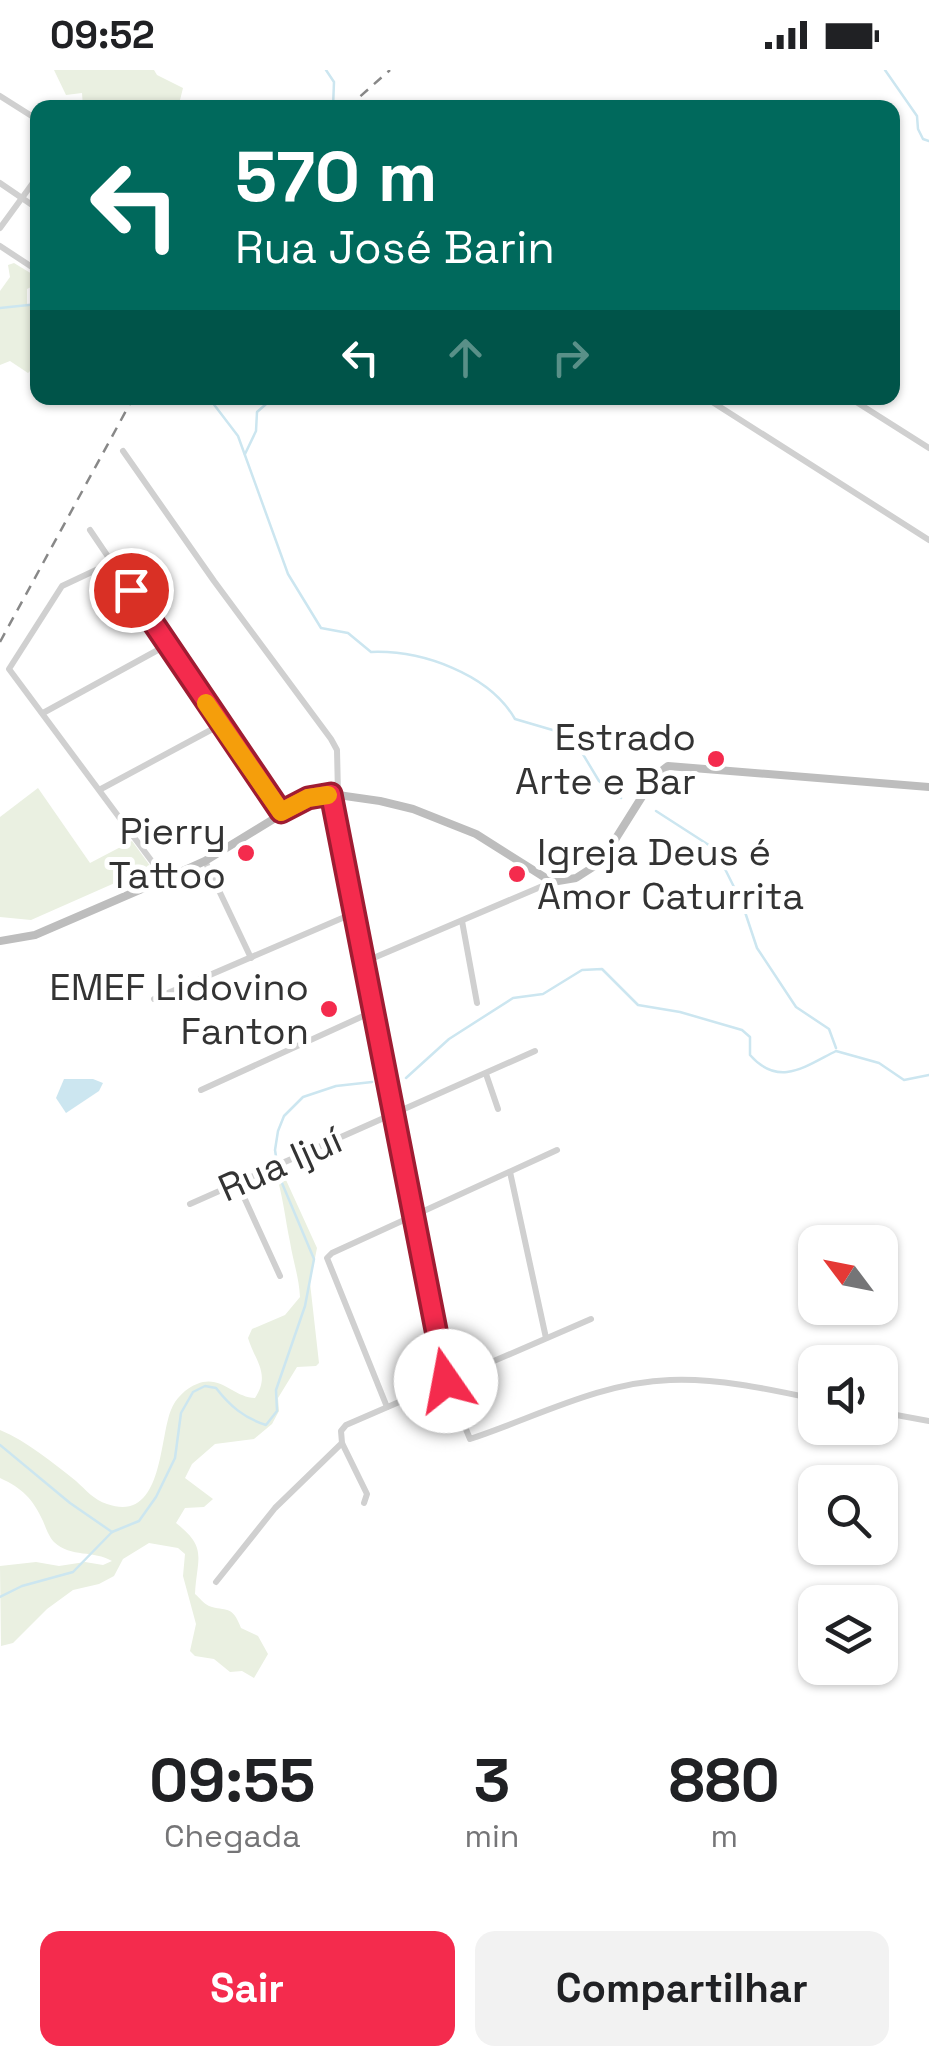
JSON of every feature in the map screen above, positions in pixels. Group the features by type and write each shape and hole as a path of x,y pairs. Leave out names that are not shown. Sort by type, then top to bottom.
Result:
{"main road":[{"path":"2,943 35,935 205,861 308,798 335,794 413,810 476,834 552,882 576,878 600,862 656,776 668,766 929,786"}],"street":[{"path":"0,96 30,115"},
{"path":"0,183 30,204"},
{"path":"0,228 30,186"},
{"path":"0,246 30,266"},
{"path":"717,405 929,540"},
{"path":"861,405 929,448"},
{"path":"124,451 337,750 335,794 372,1012 446,1381 470,1440 577,1400 667,1380 758,1387 798,1395"},
{"path":"90,530 281,812"},
{"path":"113,562 62,586 9,669 166,879"},
{"path":"43,713 167,645"},
{"path":"101,790 220,724"},
{"path":"205,861 251,958"},
{"path":"364,962 552,882"},
{"path":"154,999 354,914"},
{"path":"462,920 477,1003"},
{"path":"201,1090 372,1012"},
{"name":"Rua Ijuí","path":"190,1204 535,1051"},
{"path":"486,1074 498,1109"},
{"path":"388,1407 328,1258 332,1252 557,1150"},
{"path":"510,1172 546,1338"},
{"path":"236,1182 280,1276"},
{"path":"364,1503 367,1494 342,1442 341,1431 346,1425 591,1319"},
{"path":"898,1416 929,1422"},
{"path":"216,1582 274,1508 342,1442"}],"green space":[{"path":"54,70 154,70 183,88 180,100 82,100 82,93 66,95"},
{"path":"14,263 30,273 28,373 10,361 0,365 0,291 10,277 8,265"},
{"path":"38,788 90,863 132,841 151,867 31,920 0,917 0,817"},
{"path":"281,1169 317,1248 310,1283 319,1363 297,1367 278,1398 279,1411 272,1424 254,1439 215,1444 192,1464 185,1478 213,1499 204,1507 185,1508 176,1523 197,1547 195,1594 209,1606 231,1612 241,1628 258,1636 268,1654 254,1678 242,1671 230,1672 214,1659 195,1656 190,1651 196,1624 183,1576 185,1554 178,1548 149,1543 123,1559 114,1576 73,1590 13,1643 1,1646 0,1566 36,1562 103,1565 112,1561 68,1550 52,1540 31,1500 0,1478 0,1430 40,1453 98,1500 125,1507 139,1502 149,1491 171,1410 185,1391 213,1382 255,1398 262,1375 248,1338 252,1329 285,1315 300,1297 275,1171"}],"water":[{"path":"64,1079 103,1083 99,1091 66,1113 56,1098"}],"waterway":[{"path":"326,70 334,82 333,100"},
{"path":"885,70 917,116 923,139 929,141"},
{"path":"0,308 30,305"},
{"path":"214,405 238,436 288,574 321,628 348,633 371,652 432,660 471,677 489,689 515,719 556,731 578,746 599,781 621,798"},
{"path":"245,454 256,431 257,412 265,405"},
{"path":"656,811 715,849 742,903 757,948 796,1007 829,1029 836,1048"},
{"path":"406,1078 449,1039 513,998 543,994 582,970 602,969 638,1005 680,1012 742,1030 750,1037 750,1055 771,1070 793,1071 836,1051 879,1063 904,1080 929,1075"},
{"path":"0,1597 22,1586 73,1572 112,1532 139,1521 175,1458 181,1413 193,1392 205,1386 216,1388 238,1411 266,1425 277,1411 276,1390 305,1306 314,1259 279,1176 275,1150 278,1131 284,1116 303,1097 336,1086 372,1082"},
{"path":"0,1445 112,1532"}],"railway":[{"path":"356,100 390,70"},
{"path":"0,642 129,405"}],"slow traffic":[{"path":"206,703 281,812 308,798 328,795"}],"place":[{"name":"Estrado Arte e Bar","path":"716,759"},
{"name":"Pierry Tattoo","path":"246,853"},
{"name":"Igreja Deus é Amor Caturrita","path":"517,874"},
{"name":"EMEF Lidovino Fanton","path":"329,1009"}],"route":[{"path":"131,590 281,812 308,798 331,794 446,1381"}]}
